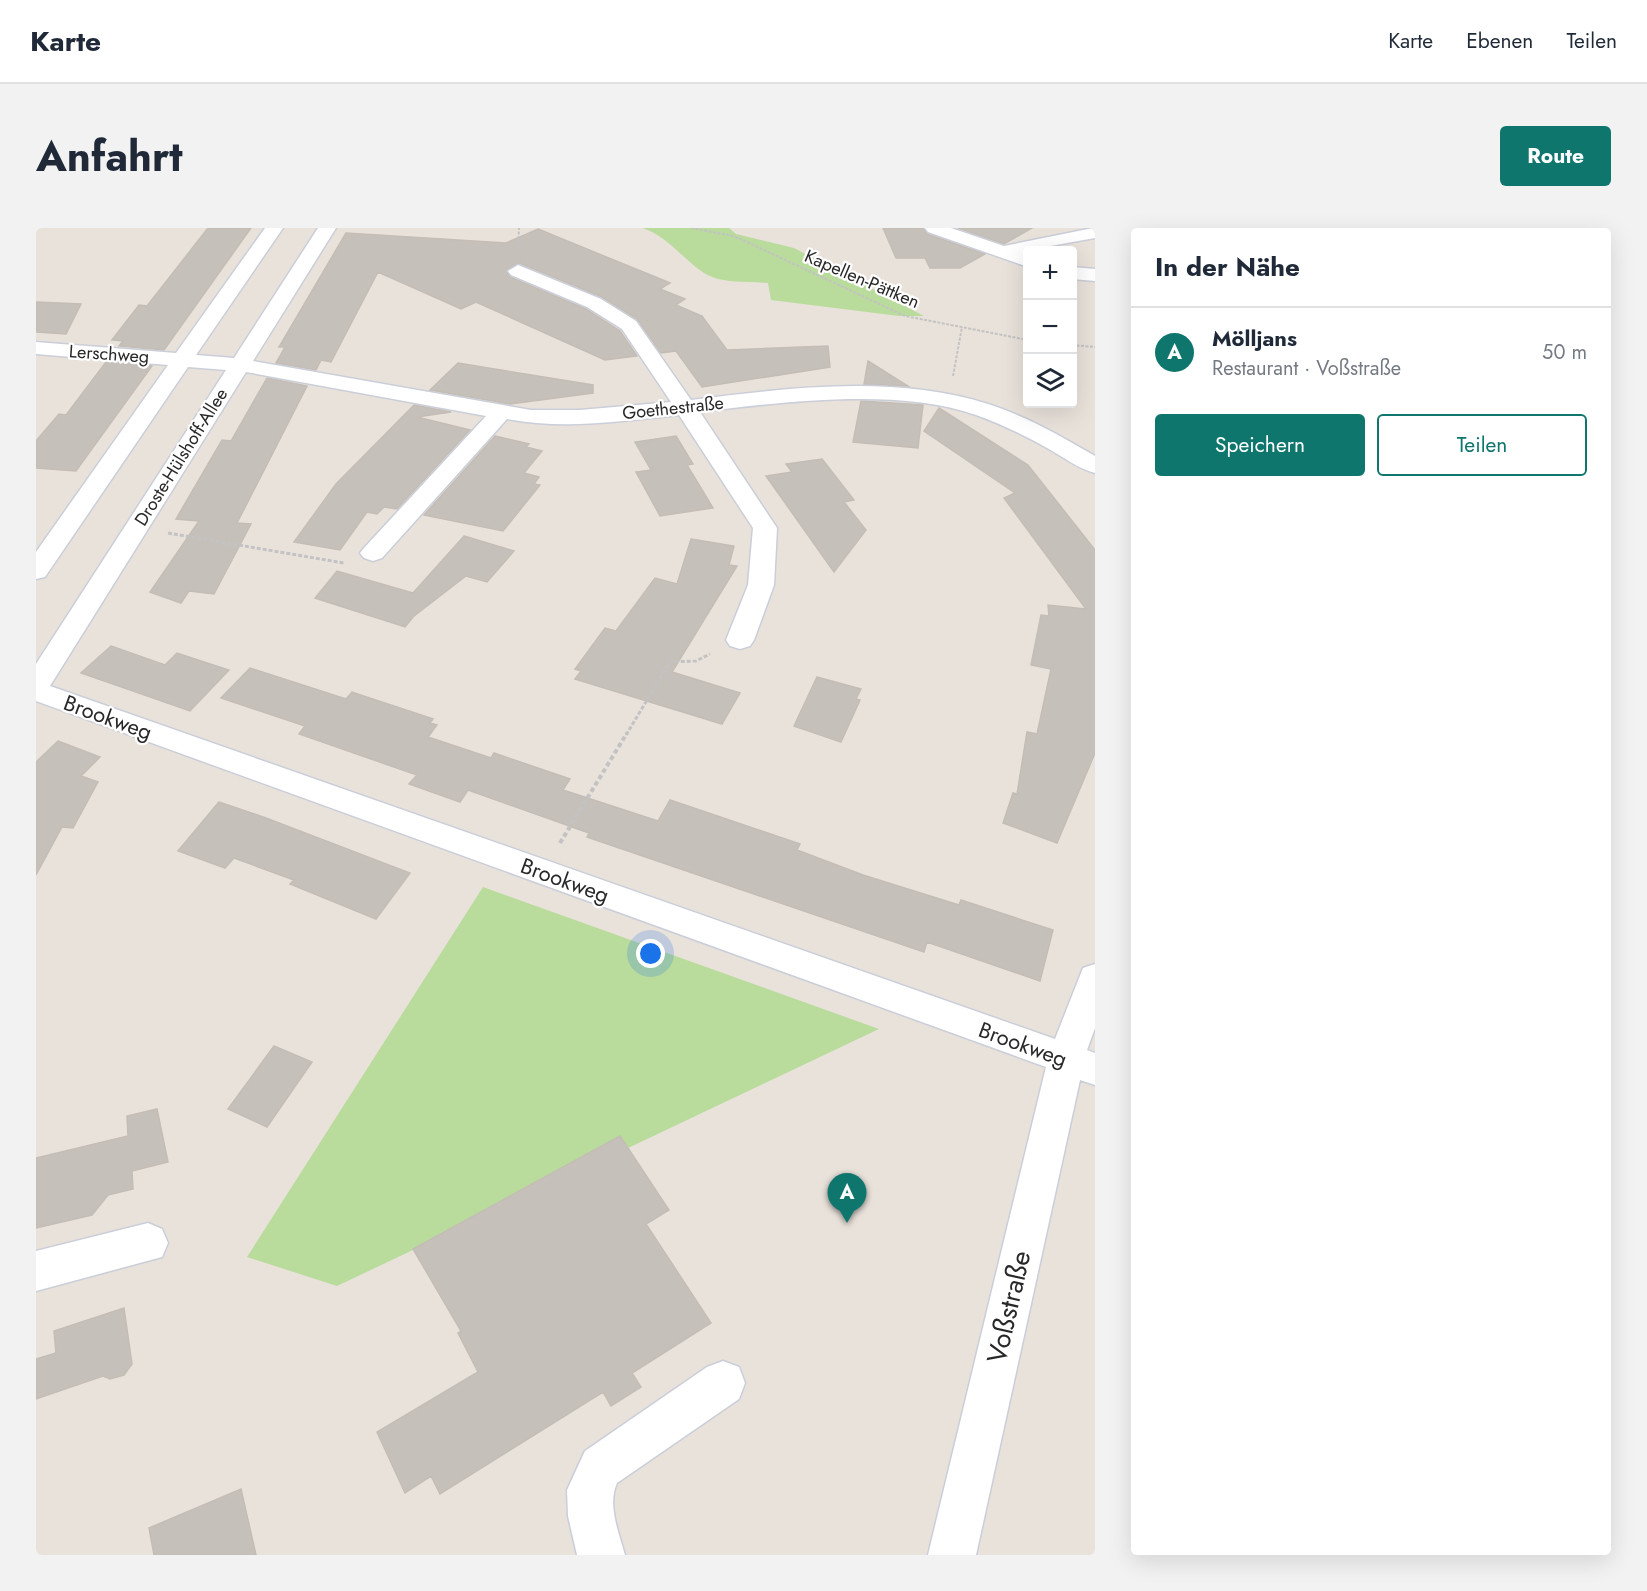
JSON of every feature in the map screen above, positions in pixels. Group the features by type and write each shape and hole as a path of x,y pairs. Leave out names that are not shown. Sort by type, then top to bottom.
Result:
{"street":[{"path":"36,571 274,228"},
{"name":"Droste-Hülshoff-Allee","path":"36,689 327,228"},
{"path":"934,228 1023,259"},
{"path":"1003,252 1095,233"},
{"path":"518,271 594,303 629,325 688,408 765,528 761,585 740,640"},
{"path":"1077,273 1095,275"},
{"name":"Lerschweg","path":"36,348 240,365"},
{"name":"Goethestraße","path":"240,365 501,413 568,418 688,408 820,392 892,393 984,410 1042,434 1095,466"},
{"path":"373,553 501,413"},
{"name":"Brookweg","path":"36,689 1081,1064"},
{"path":"1081,1064 1095,978"},
{"name":"Voßstraße","path":"952,1555 1081,1064"},
{"path":"36,1271 148,1243"},
{"path":"601,1555 591,1516 590,1490 601,1467 723,1383"}],"path":[{"name":"Kapellen-Pättken","path":"691,228 734,236 905,316 1023,339"},
{"path":"948,402 962,327"},
{"path":"1077,345 1095,347"},
{"path":"137,528 347,563 373,553"},
{"path":"542,872 670,662 696,661 740,640"}],"green space":[{"path":"643,228 729,228 736,234 794,248 924,316 899,316 771,300 768,283 711,277 660,237"},
{"path":"483,887 879,1029 337,1286 247,1257"}],"building":[{"path":"208,228 251,228 164,350 119,346 123,341 112,340 139,305 147,306"},
{"path":"883,228 923,228 927,234 985,254 960,268 930,268 925,258 896,258"},
{"path":"958,228 1032,228 1004,244"},
{"path":"538,229 670,283 660,289 685,299 676,305 702,316 727,350 828,346 830,367 702,387 676,351 661,353 637,319 602,297 519,263 506,271 510,277 586,309 620,331 637,356 605,360 476,302 461,309 378,272 331,362 321,360 316,370 276,363 285,347 279,347 346,233 506,243"},
{"path":"36,302 81,304 66,334 36,332"},
{"path":"868,361 908,386 864,384"},
{"path":"106,362 152,366 76,471 36,468 36,441 59,414 66,415"},
{"path":"458,363 593,385 593,393 510,404 430,390"},
{"path":"267,378 307,386 237,523 251,524 214,594 189,591 181,603 150,592 199,521 176,519 222,440 231,441"},
{"path":"861,401 923,405 918,448 853,442"},
{"path":"414,405 451,412 417,417 470,430 397,509 384,507 377,514 367,512 340,550 294,542 336,484"},
{"path":"939,408 1028,465 1095,550 1095,753 1057,843 1003,823 1013,793 1017,794 1027,732 1037,734 1051,669 1031,665 1041,615 1049,616 1048,605 1086,609 1004,498 1015,493 924,431"},
{"path":"495,436 529,444 526,447 542,451 524,473 539,477 534,484 540,485 503,531 424,515"},
{"path":"676,436 693,464 687,465 713,508 660,516 636,472 651,470 635,442"},
{"path":"822,459 854,500 844,502 866,530 834,572 766,476 792,472 786,464"},
{"path":"464,536 514,551 487,582 466,576 414,616 405,627 315,598 337,571 413,593"},
{"path":"691,539 734,546 729,565 737,566 672,672 740,693 722,724 575,679 581,671 575,669 605,628 616,631 655,578 677,584"},
{"path":"111,646 165,665 177,653 229,670 190,711 81,673"},
{"path":"250,668 346,699 352,692 433,719 430,723 437,725 428,737 491,758 494,753 570,779 563,790 658,821 670,800 800,844 797,850 863,875 959,905 961,900 1053,930 1040,981 927,942 924,952 587,837 589,833 468,790 460,802 409,784 417,775 299,734 305,726 221,698"},
{"path":"817,677 861,689 856,699 860,700 841,742 794,726"},
{"path":"58,741 100,757 81,776 98,782 73,828 62,827 36,875 36,762"},
{"path":"219,802 410,873 376,919 290,884 294,880 234,858 225,868 178,851"},
{"path":"274,1046 312,1062 267,1127 228,1109"},
{"path":"157,1109 168,1162 132,1171 133,1189 108,1195 92,1215 36,1228 36,1158 128,1136 127,1116"},
{"path":"620,1136 669,1210 646,1224 711,1323 632,1373 641,1387 611,1406 603,1392 440,1494 431,1476 405,1493 377,1432 478,1372 458,1333 461,1331 413,1249"},
{"path":"124,1308 132,1364 124,1375 110,1379 103,1376 36,1399 36,1359 56,1353 54,1331"},
{"path":"241,1489 256,1555 154,1555 149,1528"}],"place":[{"name":"Mölljans","path":"847,1223"}]}
